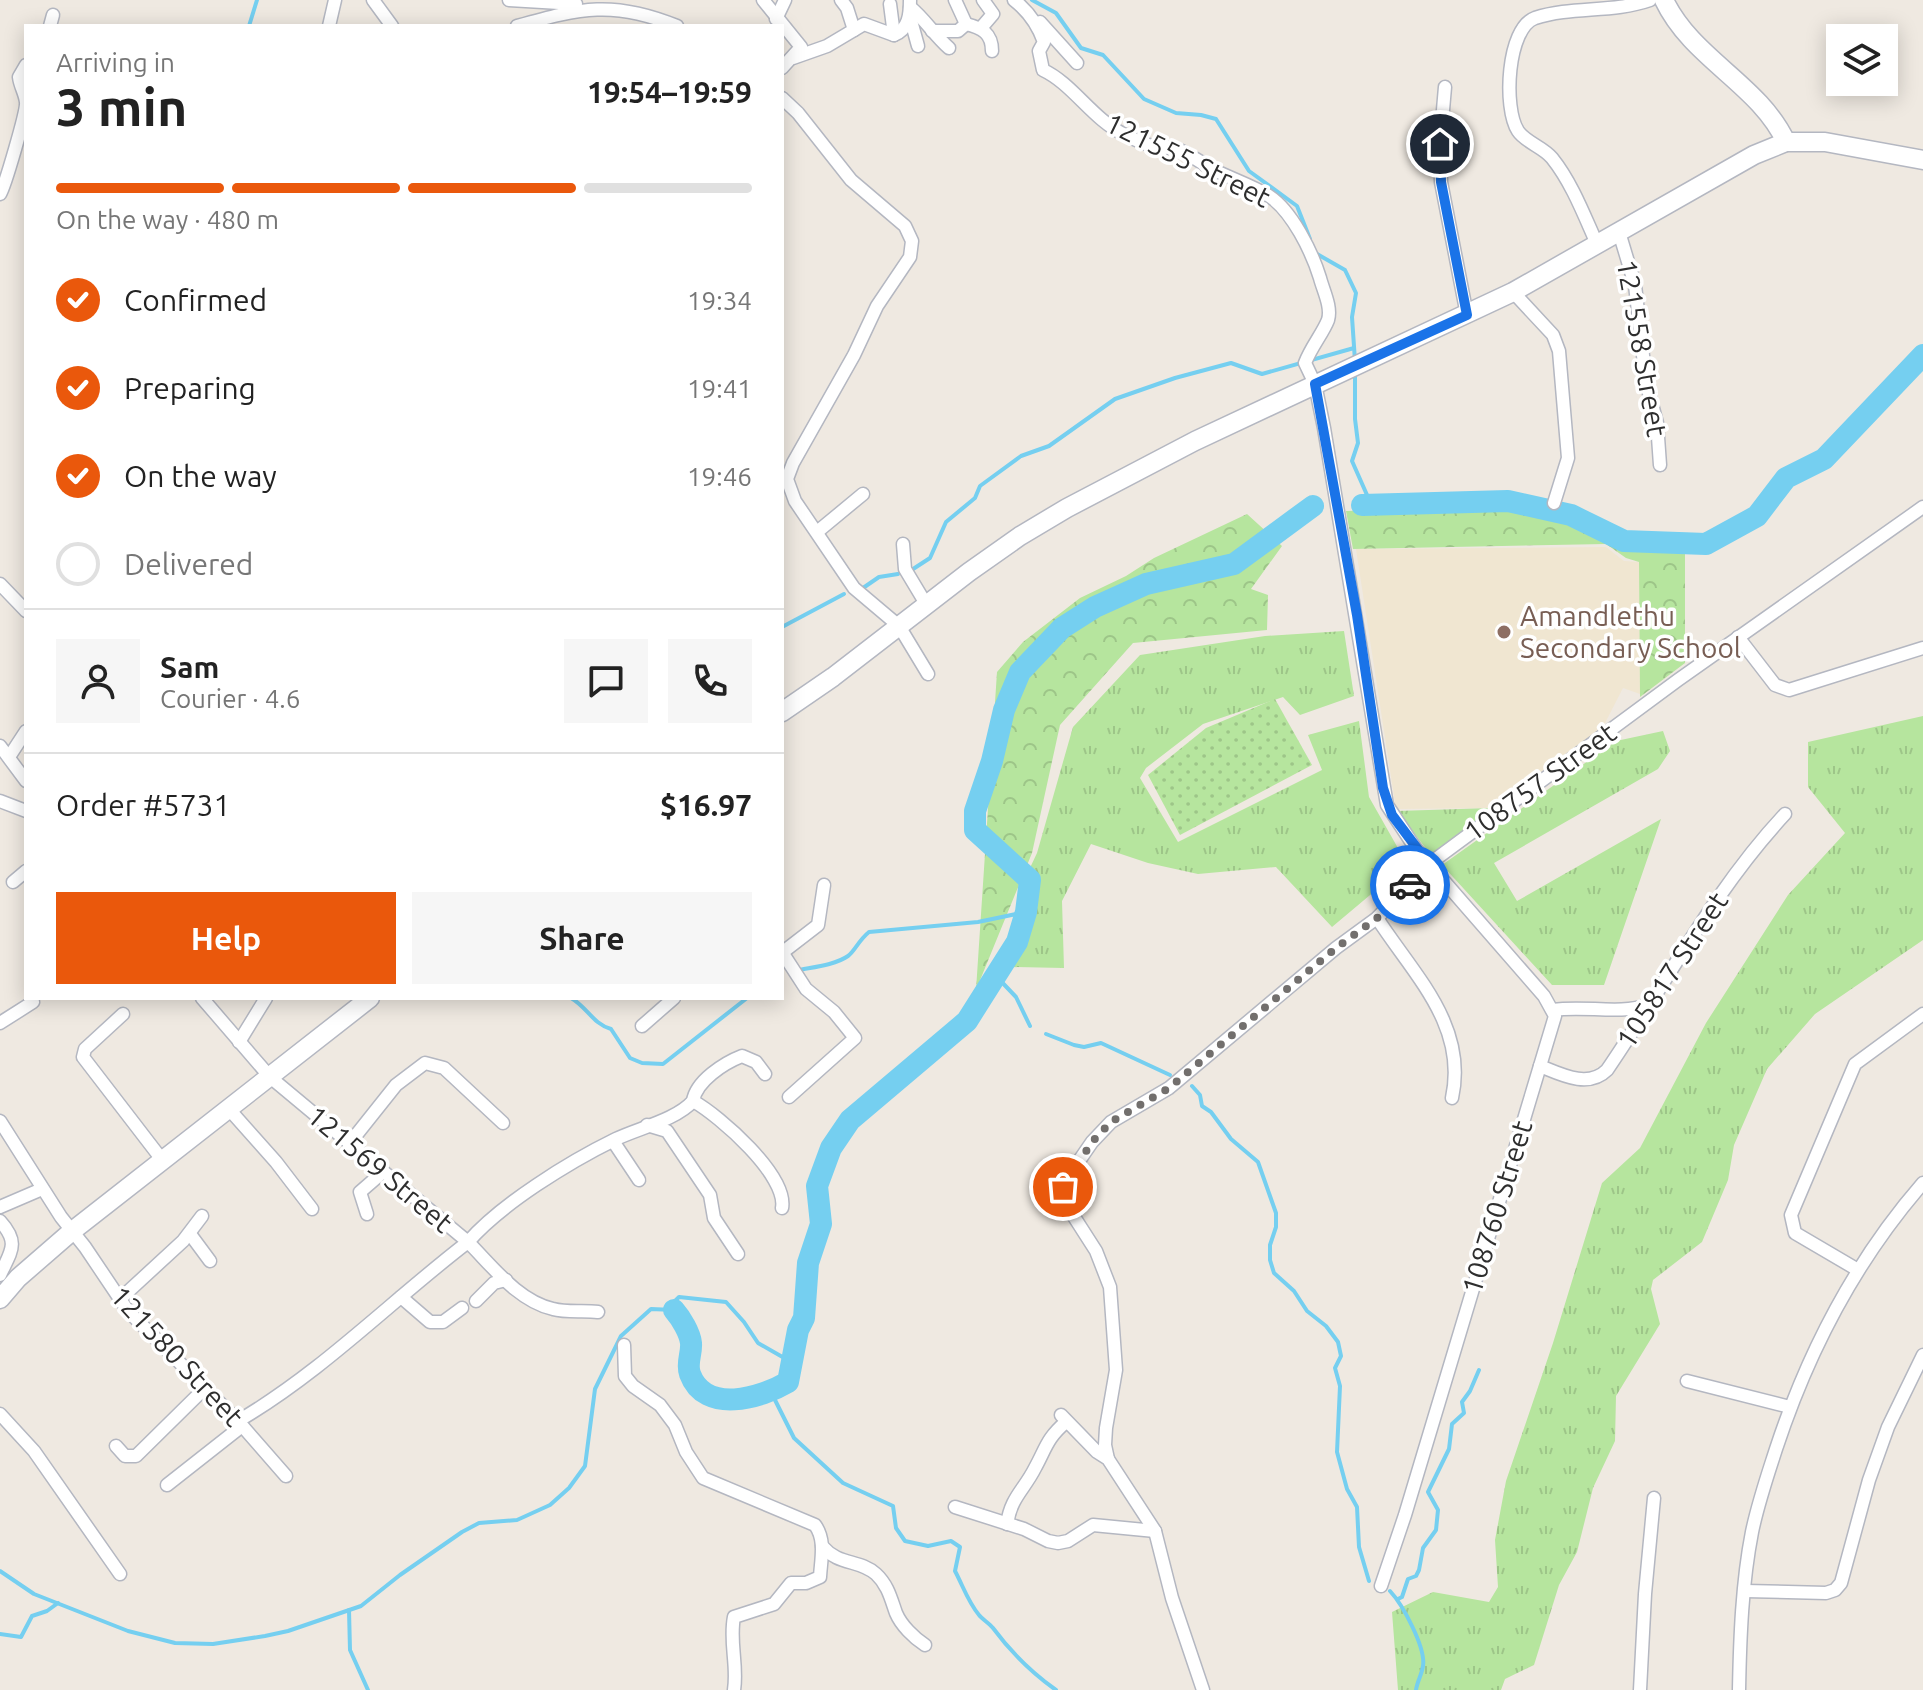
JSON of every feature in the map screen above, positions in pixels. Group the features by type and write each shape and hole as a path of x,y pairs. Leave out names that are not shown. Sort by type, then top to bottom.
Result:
{"street":[{"path":"329,24 335,0"},
{"path":"373,0 391,24"},
{"path":"509,0 583,6"},
{"path":"763,0 780,24"},
{"path":"776,19 785,0"},
{"path":"841,0 854,23 854,30"},
{"path":"955,0 966,24"},
{"path":"981,28 993,14 983,0"},
{"path":"1014,0 1029,11 1077,63"},
{"path":"1597,244 1573,191 1551,156 1518,131 1509,99 1511,64 1518,31 1532,19 1593,8 1632,7 1650,0"},
{"path":"1664,0 1684,33 1766,109 1786,142"},
{"path":"524,24 583,6 616,2 672,24"},
{"path":"890,4 894,35"},
{"path":"793,58 827,46 864,24 894,35 901,32 910,8"},
{"path":"910,8 923,17 949,48"},
{"path":"910,8 918,46"},
{"name":"121555 Street","path":"1029,11 1044,42 1039,51 1043,70 1060,81 1100,119 1124,134 1151,145 1183,151 1211,169 1266,194 1286,212 1316,265 1329,310 1328,319 1312,344 1305,363 1320,382"},
{"path":"966,24 981,28 991,39 992,51"},
{"path":"932,31 958,31 966,24"},
{"path":"784,28 801,47 784,66"},
{"path":"24,68 19,77 24,94"},
{"path":"1445,87 1440,144 1441,182 1467,315"},
{"path":"784,100 861,190 905,226 912,241 910,257 877,306 793,463 787,479 790,492"},
{"path":"0,194 24,121"},
{"path":"784,711 1020,536 1067,508 1195,441 1513,292 1754,155 1786,142 1841,143 1923,160"},
{"name":"121558 Street","path":"1619,232 1635,285 1646,382 1657,423 1660,465"},
{"path":"1513,292 1547,328 1559,351 1568,458 1554,503"},
{"path":"1320,382 1383,788 1392,815 1429,864 1553,1010 1581,1007 1627,1010 1648,1005"},
{"path":"784,481 854,588 899,626 928,674"},
{"path":"817,532 863,494"},
{"name":"108757 Street","path":"1108,1459 1106,1428 1116,1370 1110,1287 1096,1251 1062,1198 1063,1187 1070,1174 1099,1134 1111,1122 1161,1094 1336,948 1377,918 1429,864 1738,637 1923,507"},
{"path":"903,544 905,569 926,604"},
{"path":"0,584 24,609"},
{"path":"1738,637 1775,685 1789,690 1923,648"},
{"path":"24,733 4,751 24,778"},
{"path":"0,801 24,810"},
{"name":"105817 Street","path":"1540,1066 1567,1077 1586,1079 1601,1076 1740,866 1785,814"},
{"path":"13,882 24,873"},
{"path":"784,950 818,925 824,885"},
{"path":"1377,918 1433,998 1453,1045 1456,1065 1452,1098"},
{"path":"784,955 806,989 834,1012 855,1038 789,1097"},
{"name":"121569 Street","path":"204,1000 270,1077 468,1242 486,1222 511,1204 613,1141 684,1112 693,1101"},
{"path":"239,1042 265,1000"},
{"path":"2,1287 367,1000"},
{"path":"642,1026 672,1000"},
{"path":"0,1023 33,1002"},
{"name":"108760 Street","path":"1381,1586 1555,1019 1553,1010"},
{"path":"123,1014 85,1049 83,1057 163,1161"},
{"path":"1858,1270 1795,1233 1791,1215 1855,1064 1923,1014"},
{"path":"765,1074 756,1062 742,1056 726,1062 703,1083 693,1101 728,1125 778,1182 784,1197 782,1208"},
{"path":"349,1144 396,1085 425,1063 444,1068 503,1123"},
{"path":"228,1108 312,1209"},
{"name":"121580 Street","path":"0,1121 42,1189 128,1311 240,1423 286,1476"},
{"path":"647,1125 667,1131 710,1195 714,1218 738,1254"},
{"path":"613,1141 639,1180"},
{"path":"367,1214 360,1192 383,1172"},
{"path":"1739,1690 1745,1591 1758,1506 1790,1407 1808,1361 1858,1270 1923,1183"},
{"path":"0,1207 42,1189"},
{"path":"120,1299 190,1234 202,1216"},
{"path":"0,1221 10,1232 13,1242 2,1287"},
{"path":"190,1234 210,1261"},
{"path":"167,1485 240,1423 371,1324 468,1242 532,1301 550,1308 598,1312"},
{"path":"476,1301 494,1283 506,1280"},
{"path":"401,1297 430,1322 443,1322 462,1308"},
{"path":"624,1345 625,1376 633,1386 660,1405 675,1425 686,1452 703,1478 815,1525 820,1532 822,1546 817,1579 791,1583 774,1604 734,1617 731,1642 737,1671 734,1690"},
{"path":"1745,1591 1817,1594 1835,1590 1841,1583 1869,1480 1888,1427 1918,1377 1923,1355"},
{"path":"1687,1381 1790,1407"},
{"path":"116,1446 125,1456 136,1456 204,1389"},
{"path":"0,1414 34,1451 120,1574"},
{"path":"1007,1524 1014,1498 1035,1469 1045,1443 1063,1418 1108,1459 1155,1531 1172,1598 1203,1690"},
{"path":"1640,1690 1654,1498"},
{"path":"955,1507 1058,1543 1068,1541 1093,1525 1155,1531"},
{"path":"822,1546 832,1558 864,1566 878,1575 893,1599 898,1616 916,1640 925,1645"}],"shaded area":[{"name":"Amandlethu Secondary School","path":"1606,547 1624,561 1639,562 1640,694 1623,688 1603,727 1494,808 1396,809 1356,549"}],"green space":[{"path":"1508,506 1569,519 1623,546 1685,548 1685,663 1640,697 1639,562 1626,558 1606,544 1353,549 1346,511"},
{"path":"1247,514 1282,546 1251,589 1268,595 1267,630 1133,643 1060,725 1032,853 976,990 997,672 1023,642 1080,598 1126,576 1154,558"},
{"path":"1344,631 1354,696 1300,715 1283,697 1203,724 1146,768 1140,778 1178,842 1322,770 1308,735 1359,721 1369,797 1407,864 1332,927 1276,867 1198,874 1148,863 1091,844 1062,901 1064,968 1010,967 1030,919 1034,892 1029,870 1037,853 1073,727 1140,655 1265,636"},
{"path":"1275,699 1312,765 1180,835 1148,775 1206,728"},
{"path":"1923,716 1923,940 1815,1014 1767,1069 1734,1145 1728,1180 1702,1242 1653,1280 1651,1289 1660,1324 1616,1396 1615,1441 1593,1488 1577,1552 1559,1585 1534,1665 1505,1679 1501,1690 1398,1690 1392,1612 1433,1592 1489,1602 1498,1587 1495,1540 1506,1481 1553,1343 1602,1183 1640,1148 1706,1023 1788,895 1845,833 1808,787 1808,742"},
{"path":"1663,731 1670,751 1658,769 1494,863 1517,901 1661,819 1604,985 1552,985 1442,865 1616,741"},
{"path":"1491,808 1435,853 1427,850 1397,811"}],"waterway":[{"path":"250,24 257,0"},
{"path":"1032,0 1056,13 1081,48 1103,55 1144,99 1176,113 1216,119 1249,171 1297,206 1310,239"},
{"path":"1317,254 1345,270 1356,293 1352,317 1355,361"},
{"path":"910,571 930,558 946,522 975,498 980,486 1021,456 1049,446 1115,399 1231,363 1262,374 1354,348"},
{"path":"1362,505 1508,501 1571,515 1624,541 1706,544 1757,516 1786,478 1824,459 1923,355"},
{"path":"1355,374 1358,443 1352,461 1371,504"},
{"path":"674,1310 690,1339 690,1374 697,1387 708,1395 720,1399 749,1397 788,1382 798,1330 804,1318 808,1263 821,1224 817,1186 831,1148 850,1120 967,1021 1017,942 1026,912 1030,880 975,830 975,811 992,761 1004,710 1020,672 1062,628 1095,607 1146,584 1234,564 1313,506"},
{"path":"863,588 879,577 898,574"},
{"path":"784,626 844,594"},
{"path":"799,970 843,959 869,932 978,922 1026,912"},
{"path":"996,976 1016,997 1030,1026"},
{"path":"574,1000 599,1023 611,1029 630,1058 642,1063 663,1064 744,1000"},
{"path":"1046,1034 1084,1047 1101,1043 1170,1075"},
{"path":"1192,1086 1200,1095 1202,1106 1211,1112 1231,1139 1258,1162 1276,1213 1276,1227 1270,1245 1274,1273 1294,1291 1307,1311 1326,1326 1338,1342 1341,1356 1335,1368 1340,1386 1337,1452 1347,1489 1357,1507 1359,1547 1369,1581"},
{"path":"0,1571 34,1594 128,1631 175,1643 213,1644 288,1631 361,1606 400,1575 479,1523 517,1520 550,1505 569,1488 585,1466 595,1389 621,1336 651,1309 674,1310 674,1302 679,1297 726,1302 758,1343 786,1359 793,1353"},
{"path":"1398,1599 1402,1597 1408,1579 1416,1576 1423,1548 1436,1530 1438,1510 1428,1492 1449,1449 1452,1424 1464,1413 1462,1402 1479,1370"},
{"path":"771,1392 794,1438 843,1483 893,1506 896,1528 905,1541 928,1546 951,1541 960,1547 955,1571 975,1610 1022,1661 1056,1690"},
{"path":"1390,1591 1407,1616 1421,1649 1423,1666 1416,1690"},
{"path":"0,1634 21,1637 32,1616 58,1603"},
{"path":"349,1610 350,1650 368,1690"}],"way so far":[{"path":"1063,1187 1092,1142 1111,1122 1169,1088 1336,948 1377,918 1410,885"}],"place":[{"name":"Amandlethu Secondary School","path":"1504,632"}],"route":[{"path":"1410,885 1429,864 1387,805 1357,615 1315,384 1467,315 1441,182 1440,144"}]}
